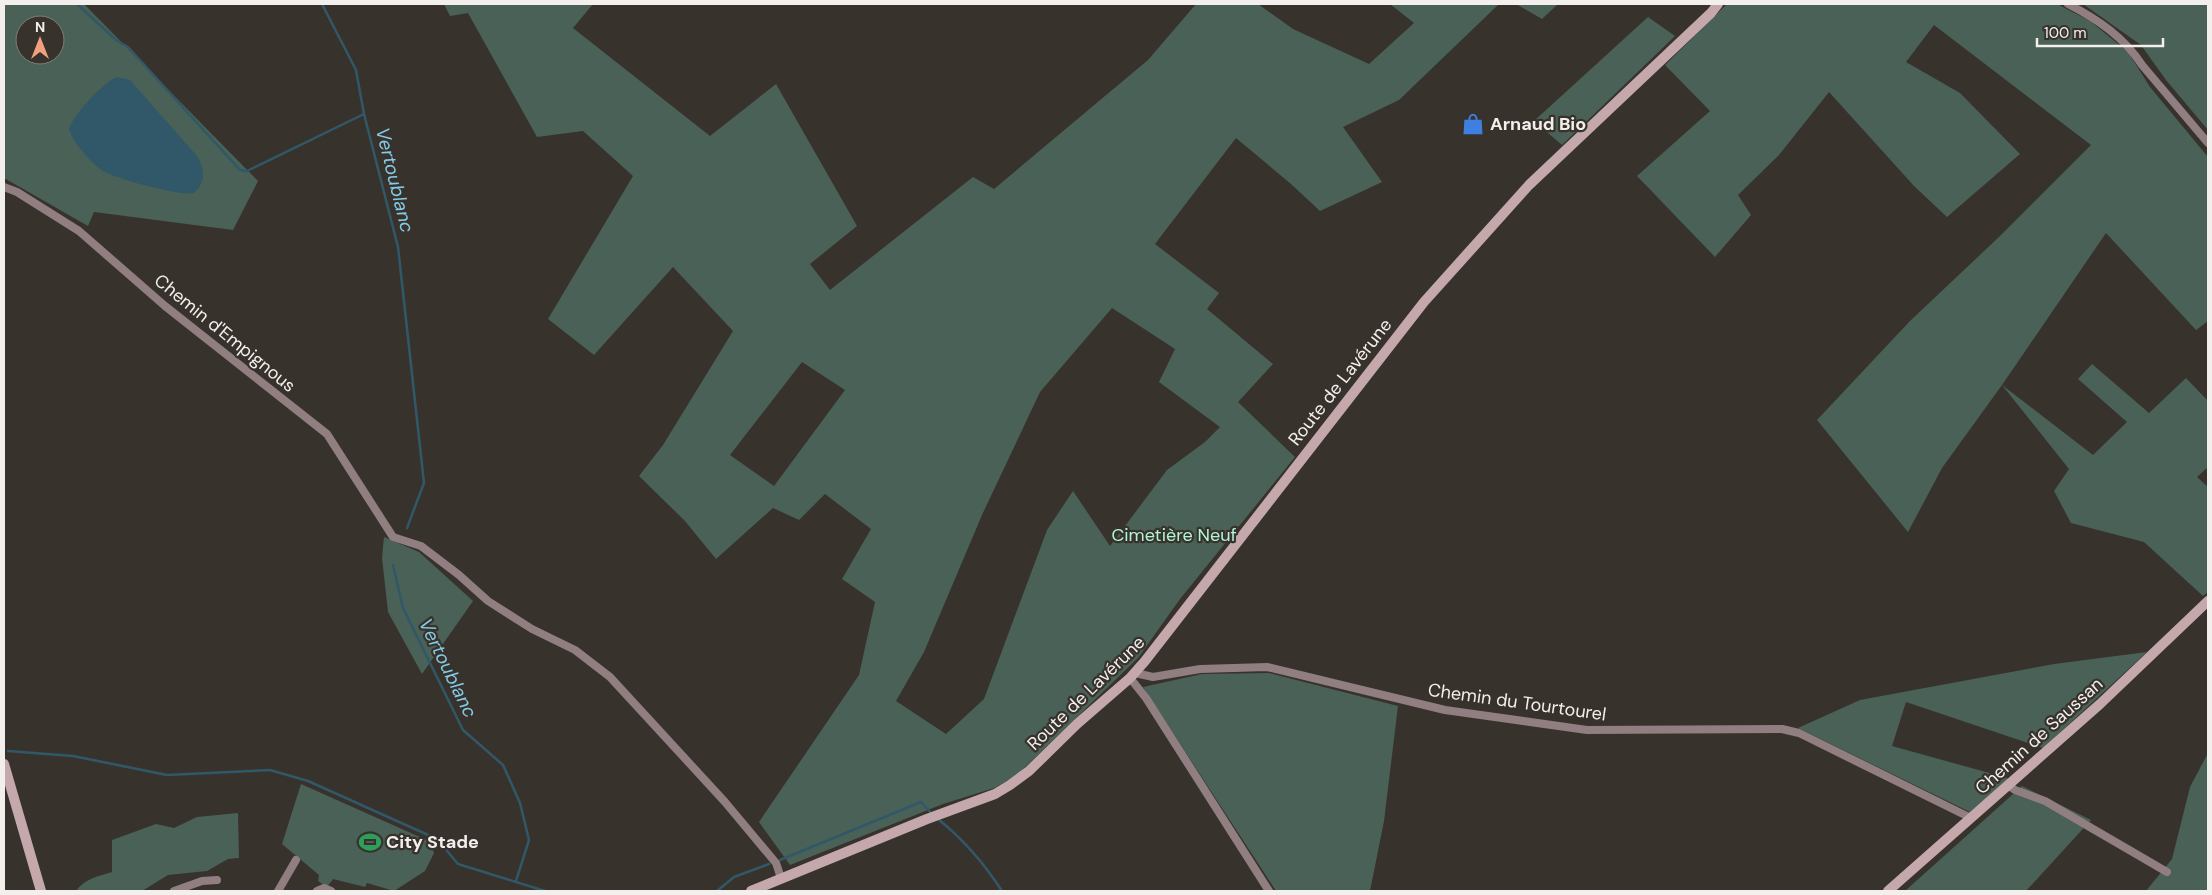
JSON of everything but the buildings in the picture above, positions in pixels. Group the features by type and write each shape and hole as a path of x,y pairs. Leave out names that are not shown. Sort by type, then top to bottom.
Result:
{"street":[{"name":"Route de Lavérune","path":"751,891 942,813 995,794 1016,781 1132,676 1424,302 1530,184 1660,63 1718,4"},
{"path":"2068,4 2116,34 2133,51 2142,65 2208,143"},
{"name":"Chemin d'Empignous","path":"4,187 17,192 79,231 165,306 327,434 393,537 421,546 459,575 488,601 532,629 575,650 610,677 725,802 776,863 781,878"},
{"name":"Chemin de Saussan","path":"1888,891 2100,704 2208,601"},
{"name":"Chemin du Tourtourel","path":"1132,676 1153,677 1200,669 1267,668 1445,710 1586,730 1782,729 1799,733 1971,818"},
{"path":"1132,676 1269,891"},
{"path":"4,764 41,891"},
{"path":"2008,785 2015,790 2046,801 2167,872"},
{"path":"278,891 296,860"},
{"path":"174,891 202,881 217,880"}],"green space":[{"path":"4,4 84,4 258,181 233,230 94,212 88,226 4,178"},
{"name":"Cimetière Neuf","path":"444,4 593,4 573,28 710,136 776,84 857,226 810,264 830,290 973,177 994,189 1148,60 1196,4 1258,4 1293,29 1369,64 1414,23 1390,4 1499,4 1399,100 1343,127 1382,182 1320,211 1236,138 1155,244 1219,293 1207,309 1273,364 1238,402 1295,457 1180,599 1138,658 1016,776 994,788 943,804 790,865 759,822 859,675 875,602 842,579 871,529 825,494 799,520 773,508 716,559 685,521 639,476 663,445 733,331 673,267 594,355 548,319 633,176 583,131 537,137 468,13 450,16","holes":["1112,308 1175,349 1159,382 1220,427 1205,442 1167,470 1110,546 1073,491 1047,530 984,699 946,734 896,701 924,652 982,515 1040,392","802,362 845,390 774,486 730,455"]},
{"path":"1516,4 1558,4 1542,19"},
{"path":"1727,4 2057,4 2090,21 2128,52 2150,87 2208,157 2208,321 2196,330 2106,233 2002,385 1942,468 1908,532 1817,420 1910,321 2000,236 2091,145 1934,25 1906,62 1960,93 2020,154 1947,217 1914,186 1829,92 1779,155 1738,195 1751,215 1715,257 1637,176 1710,111 1665,65"},
{"path":"2083,4 2208,4 2208,130 2166,80 2141,45"},
{"path":"1648,17 1675,36 1562,145 1534,121"},
{"path":"2092,364 2149,413 2186,378 2208,401 2208,467 2197,477 2208,487 2208,592 2203,596 2144,542 2071,523 2054,491 2069,469 2002,385 2093,455 2127,422 2078,379"},
{"path":"384,537 419,552 473,601 422,674 388,612 382,558"},
{"path":"2147,652 2043,748 1906,702 1892,746 2011,779 1970,812 1798,728 1860,700 2054,664"},
{"path":"1269,673 1398,706 1384,821 1370,891 1276,891 1143,687 1202,674"},
{"path":"2208,753 2208,891 2146,891 2172,859 2190,787"},
{"path":"301,784 431,842 434,853 425,871 394,891 367,883 365,887 333,879 327,887 318,881 319,875 282,844"},
{"path":"2022,786 2091,820 2026,891 1905,891"},
{"path":"238,813 239,858 228,859 207,871 168,875 142,891 76,891 87,881 112,872 112,840 156,824 174,828 197,817"}],"water":[{"path":"117,77 130,80 197,156 202,166 203,176 201,185 194,193 162,189 103,171 93,163 75,141 69,129 76,116 104,85"}],"waterway":[{"name":"Vertoublanc","path":"77,4 116,40 128,47 240,170 247,171 364,114"},
{"name":"Vertoublanc","path":"322,4 356,70 364,114 398,247 424,483 407,528"},
{"name":"Vertoublanc","path":"393,565 403,608 463,730 503,765 520,803 529,840 516,881"},
{"path":"8,751 73,756 167,775 270,770 308,781 437,839 458,864 545,891"},
{"path":"780,860 921,802 932,814"},
{"path":"938,819 973,852 1002,891"},
{"path":"717,891 734,877 769,864"}],"place":[{"name":"Arnaud Bio","path":"1473,124"},
{"name":"City Stade","path":"370,842"}]}
